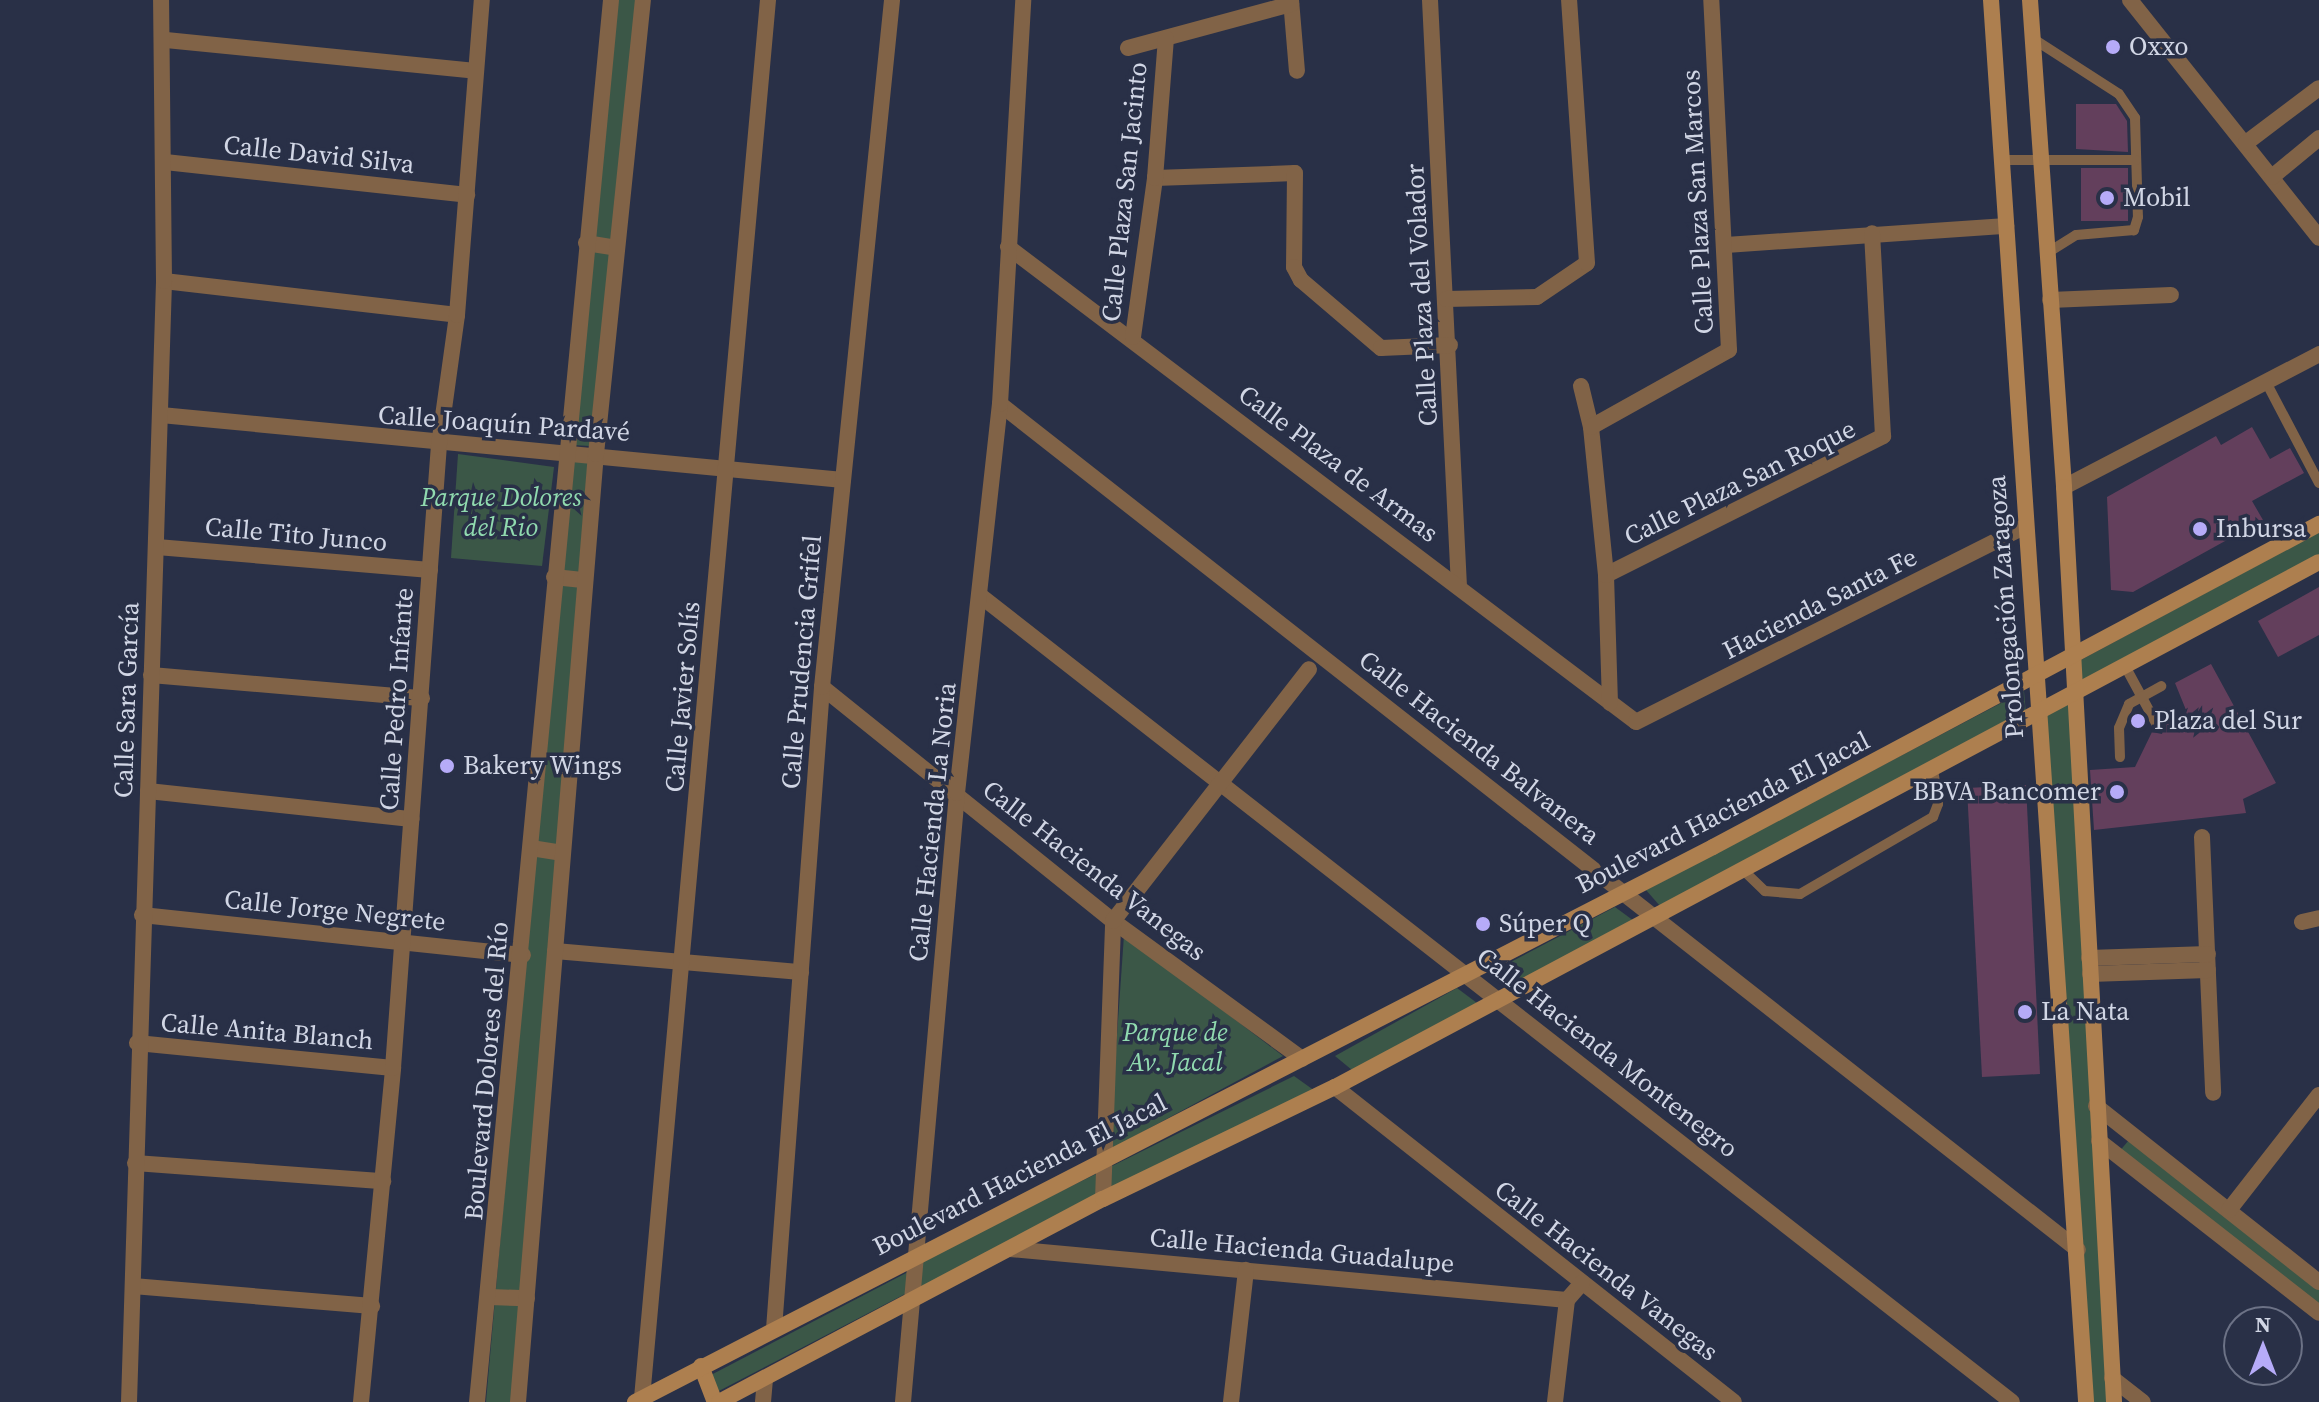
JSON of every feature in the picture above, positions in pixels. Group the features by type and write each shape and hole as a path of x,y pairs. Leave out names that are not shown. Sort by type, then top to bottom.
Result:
{"main road":[{"name":"Prolongación Zaragoza","path":"1991,0 2086,1402"},
{"path":"2030,0 2064,487 2114,1402"},
{"name":"Boulevard Hacienda El Jacal","path":"638,1400 1302,1059 2035,677 2319,524"},
{"path":"701,1366 717,1402 765,1379 913,1303 1103,1199 1335,1087 2319,562"}],"street":[{"name":"Calle Sara García","path":"129,1402 137,1043 161,415 166,40 161,0"},
{"name":"Calle Pedro Infante","path":"361,1402 393,1068 439,445 457,315 482,0"},
{"name":"Boulevard Dolores del Río","path":"477,1402 523,955 564,451 611,0"},
{"path":"518,1402 596,454 643,0"},
{"name":"Calle Javier Solís","path":"638,1400 683,961 768,0"},
{"name":"Calle Prudencia Grifel","path":"774,1329 822,687 892,0"},
{"name":"Calle Hacienda La Noria","path":"903,1402 919,1253 957,793 982,597 1000,404 1023,0"},
{"name":"Calle Plaza del Volador","path":"1430,0 1450,345 1459,587"},
{"path":"1446,299 1537,297 1587,263 1569,0"},
{"name":"Calle Plaza San Marcos","path":"1591,427 1725,357 1730,339 1711,0"},
{"path":"2130,0 2319,238"},
{"name":"Calle Plaza San Jacinto","path":"1133,337 1155,178 1166,38 1291,2 1297,71"},
{"path":"1128,48 1166,38"},
{"path":"166,40 475,71"},
{"path":"2246,143 2319,88"},
{"path":"2272,177 2319,138"},
{"name":"Calle David Silva","path":"165,162 467,195"},
{"path":"1155,178 1295,173 1294,267 1301,280 1381,348 1450,345"},
{"path":"1726,245 2006,226"},
{"name":"Calle Plaza San Roque","path":"1606,575 1883,436 1872,233"},
{"path":"586,243 617,248"},
{"name":"Calle Plaza de Armas","path":"1008,247 1133,337 1636,722"},
{"path":"164,281 457,315"},
{"path":"2050,300 2171,295"},
{"path":"2064,487 2319,354"},
{"path":"1581,386 1591,427 1606,575 1610,703"},
{"name":"Calle Hacienda Balvanera","path":"1000,404 2078,1250"},
{"name":"Calle Joaquín Pardavé","path":"161,415 439,445 564,451 843,480"},
{"name":"Hacienda Santa Fe","path":"1636,722 2025,526"},
{"name":"Calle Tito Junco","path":"157,547 430,570"},
{"path":"554,577 585,580"},
{"name":"Calle Hacienda Montenegro","path":"982,597 2012,1402"},
{"path":"1103,1199 1113,921 1218,782 1309,669"},
{"path":"151,675 422,698"},
{"name":"Calle Hacienda Vanegas","path":"822,687 1113,921 1302,1059"},
{"path":"148,791 412,819"},
{"path":"2202,837 2213,1093"},
{"path":"531,848 563,853"},
{"name":"Calle Jorge Negrete","path":"142,915 523,955"},
{"path":"555,951 801,972"},
{"path":"2089,966 2208,962"},
{"name":"Calle Anita Blanch","path":"137,1043 393,1068"},
{"name":"Calle Hacienda Vanegas","path":"1335,1087 1734,1402"},
{"path":"2229,1210 2319,1095"},
{"path":"2096,1106 2319,1282"},
{"path":"2099,1141 2319,1313"},
{"path":"2125,1162 2142,1141"},
{"path":"135,1163 383,1181"},
{"name":"Calle Hacienda Guadalupe","path":"1010,1249 1567,1300"},
{"path":"1231,1402 1246,1270"},
{"path":"1555,1402 1567,1300 1582,1283"},
{"path":"133,1286 372,1306"},
{"path":"490,1297 527,1298"},
{"path":"2112,1378 2143,1402"},
{"path":"763,1402 765,1379"}],"lane":[{"path":"2032,38 2127,101 2135,118 2134,230 2076,235 2047,253"},
{"path":"2001,160 2039,157 2136,160"},
{"path":"2266,382 2319,483"},
{"path":"2125,666 2158,727"},
{"path":"2120,757 2119,728 2129,704 2161,686"},
{"path":"1742,869 1765,891 1800,894 1933,817 1938,804 1933,769"}],"green space":[{"path":"617,0 638,0 590,446 572,445"},
{"name":"Parque Dolores del Rio","path":"458,454 554,467 542,566 451,558"},
{"path":"569,458 588,460 512,1402 486,1402"},
{"path":"2319,532 2319,555 2078,683 2077,662"},
{"path":"2024,691 2026,714 1660,906 1646,890"},
{"path":"2074,694 2114,1402 2086,1402 2037,714"},
{"path":"1615,907 1634,921 1506,988 1490,973"},
{"name":"Parque de Av. Jacal","path":"1124,935 1283,1056 1109,1150"},
{"path":"1457,988 1477,1003 1352,1070 1335,1056"},
{"path":"1294,1076 1315,1091 915,1299 920,1261"},
{"path":"2129,1140 2319,1289 2319,1310 2118,1153"},
{"path":"910,1271 905,1294 715,1393 709,1376"}],"building":[{"name":"Mobil","path":"2076,104 2116,104 2127,121 2128,152 2076,149"},
{"name":"Mobil","path":"2081,168 2128,168 2128,221 2081,221"},
{"path":"2252,427 2270,459 2290,448 2304,473 2252,501 2263,520 2133,592 2111,590 2107,497 2216,436 2221,445"},
{"path":"2319,587 2319,635 2278,657 2258,621"},
{"path":"2211,664 2276,783 2243,799 2246,813 2094,830 2090,770 2135,767 2152,732 2162,734 2165,724 2178,723 2186,710 2175,683"},
{"path":"2026,785 2040,1074 1982,1077 1967,788"}],"place":[{"name":"Oxxo","path":"2113,47"},
{"name":"Mobil","path":"2107,198"},
{"name":"Inbursa","path":"2200,529"},
{"name":"Plaza del Sur","path":"2138,721"},
{"name":"Bakery Wings","path":"447,766"},
{"name":"BBVA Bancomer","path":"2117,792"},
{"name":"Súper Q","path":"1483,924"},
{"name":"La Nata","path":"2025,1012"}]}
